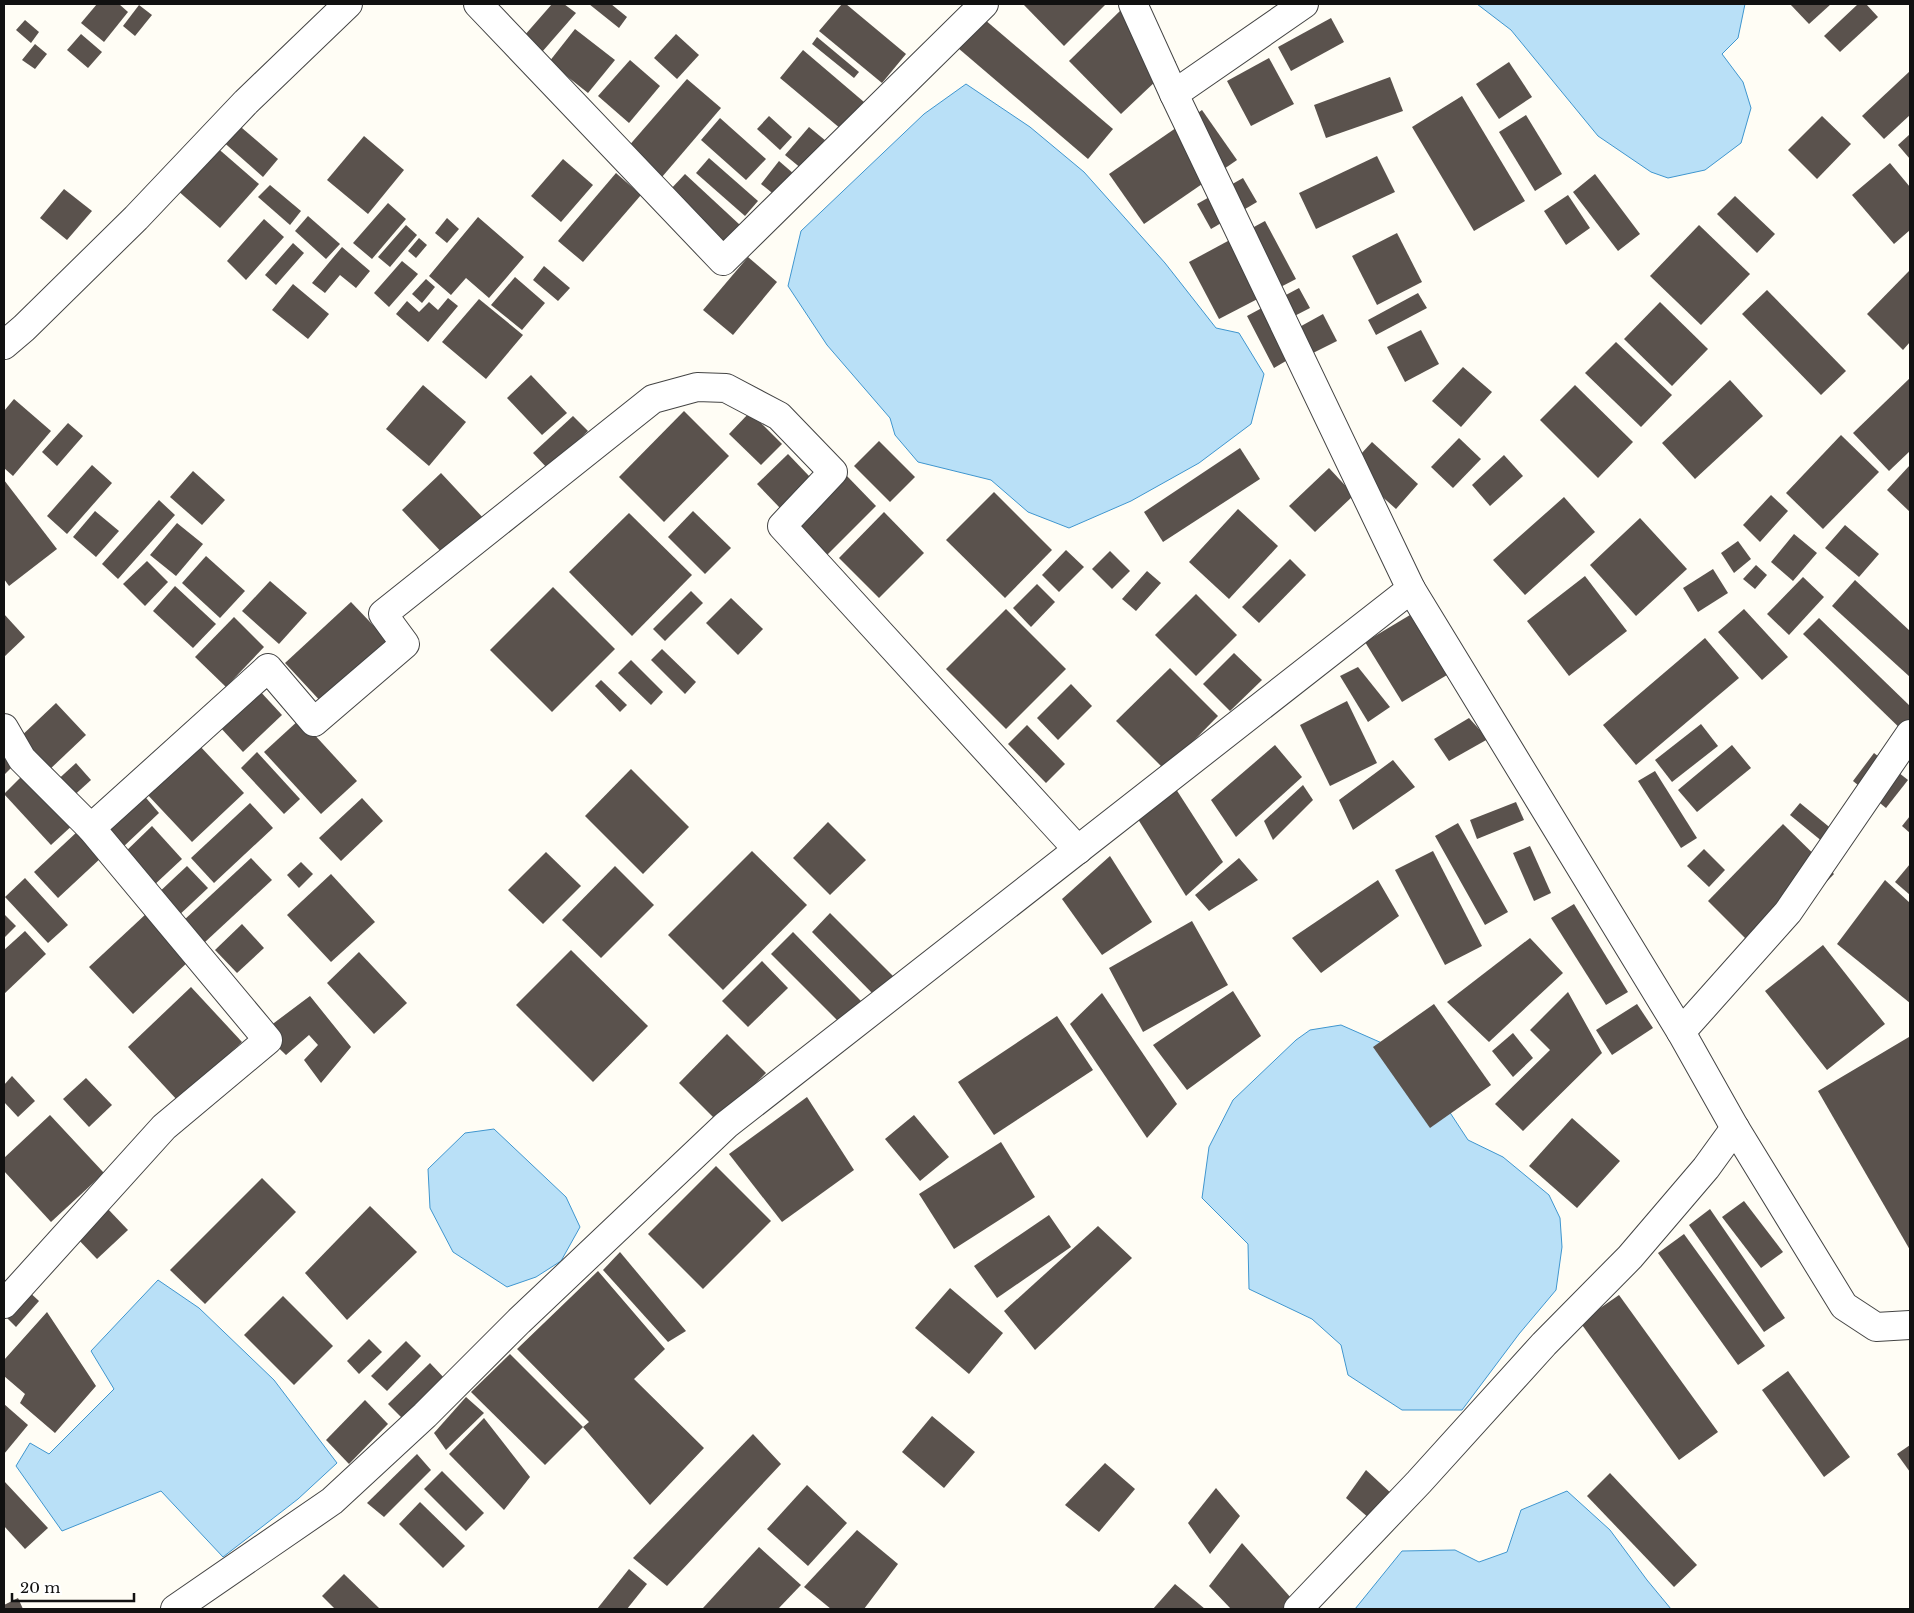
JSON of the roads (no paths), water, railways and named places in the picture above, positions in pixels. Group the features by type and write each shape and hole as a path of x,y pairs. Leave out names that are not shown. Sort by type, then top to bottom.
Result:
{"street":[{"path":"4,345 24,328 129,225 246,102 348,4"},
{"path":"478,4 723,261 984,4"},
{"path":"1133,4 1174,94 1411,589 1681,1032 1735,1128 1844,1306 1876,1327 1910,1325"},
{"path":"1174,94 1304,4"},
{"path":"91,828 268,668 314,722 405,644 383,614 653,399 697,387 726,388 779,416 833,472 782,526 1078,850"},
{"path":"175,1609 332,1501 425,1415 519,1321 726,1125 1411,589"},
{"path":"4,728 22,758 91,828 268,1040 164,1127 4,1304"},
{"path":"1681,1032 1788,912 1910,734"},
{"path":"1298,1609 1419,1482 1544,1344 1630,1257 1706,1168 1735,1128"}],"water":[{"path":"1477,4 1745,4 1738,38 1722,54 1743,82 1751,108 1741,143 1705,170 1668,178 1651,172 1598,136 1511,30"},
{"path":"966,84 1030,127 1084,172 1165,263 1216,328 1239,333 1264,374 1251,424 1199,463 1131,501 1069,528 1028,512 991,480 918,462 895,435 890,418 827,345 788,286 801,231 924,114"},
{"path":"1341,1025 1391,1047 1445,1105 1468,1140 1503,1157 1549,1195 1560,1218 1562,1247 1556,1290 1519,1334 1462,1410 1402,1410 1348,1375 1341,1345 1312,1319 1249,1289 1248,1244 1202,1198 1209,1147 1233,1100 1296,1040 1310,1030"},
{"path":"494,1129 566,1197 580,1227 561,1261 536,1277 507,1287 453,1252 430,1208 428,1169 465,1133"},
{"path":"158,1280 199,1308 274,1380 337,1463 298,1499 223,1557 161,1491 62,1531 16,1466 30,1443 49,1454 114,1389 91,1351"},
{"path":"1567,1491 1610,1530 1671,1609 1355,1609 1402,1551 1455,1550 1479,1562 1507,1552 1521,1510"}]}
